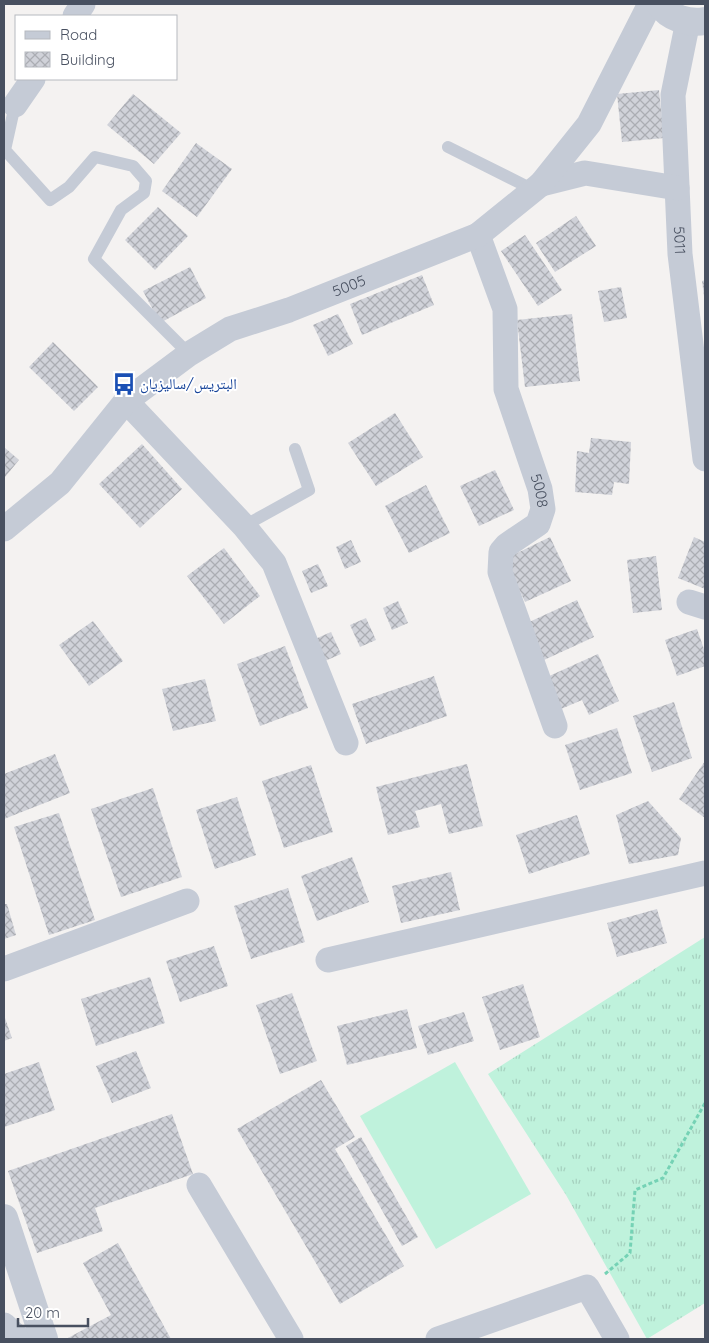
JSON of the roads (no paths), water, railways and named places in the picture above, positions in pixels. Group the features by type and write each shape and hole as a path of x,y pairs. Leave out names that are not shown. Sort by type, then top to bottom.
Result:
{"street":[{"path":"76,15 83,4"},
{"name":"5005","path":"4,529 60,484 126,401 189,354 230,329 289,310 478,236 538,187 589,124 650,4"},
{"path":"660,4 674,16 696,21"},
{"name":"5011","path":"696,21 673,95 680,254 705,460"},
{"path":"15,104 32,80"},
{"path":"538,187 585,173 677,188"},
{"name":"5008","path":"478,236 504,310 506,389 540,489 543,509 538,524 507,544 501,552 500,572 555,726"},
{"path":"126,401 244,526 274,563 346,743"},
{"path":"328,960 705,873"},
{"path":"4,969 187,901"},
{"path":"199,1185 291,1339"},
{"path":"4,1218 44,1339"},
{"path":"438,1339 587,1287 617,1339"},
{"path":"4,1325 19,1339"}],"lane":[{"path":"15,104 5,150 50,200 69,188 95,157 133,166 146,181 144,193 121,210 94,259 189,354"},
{"path":"448,147 538,187"},
{"path":"244,526 309,490 295,449"}],"place":[{"name":"البتريس/ساليزيان","path":"124,384"}]}
